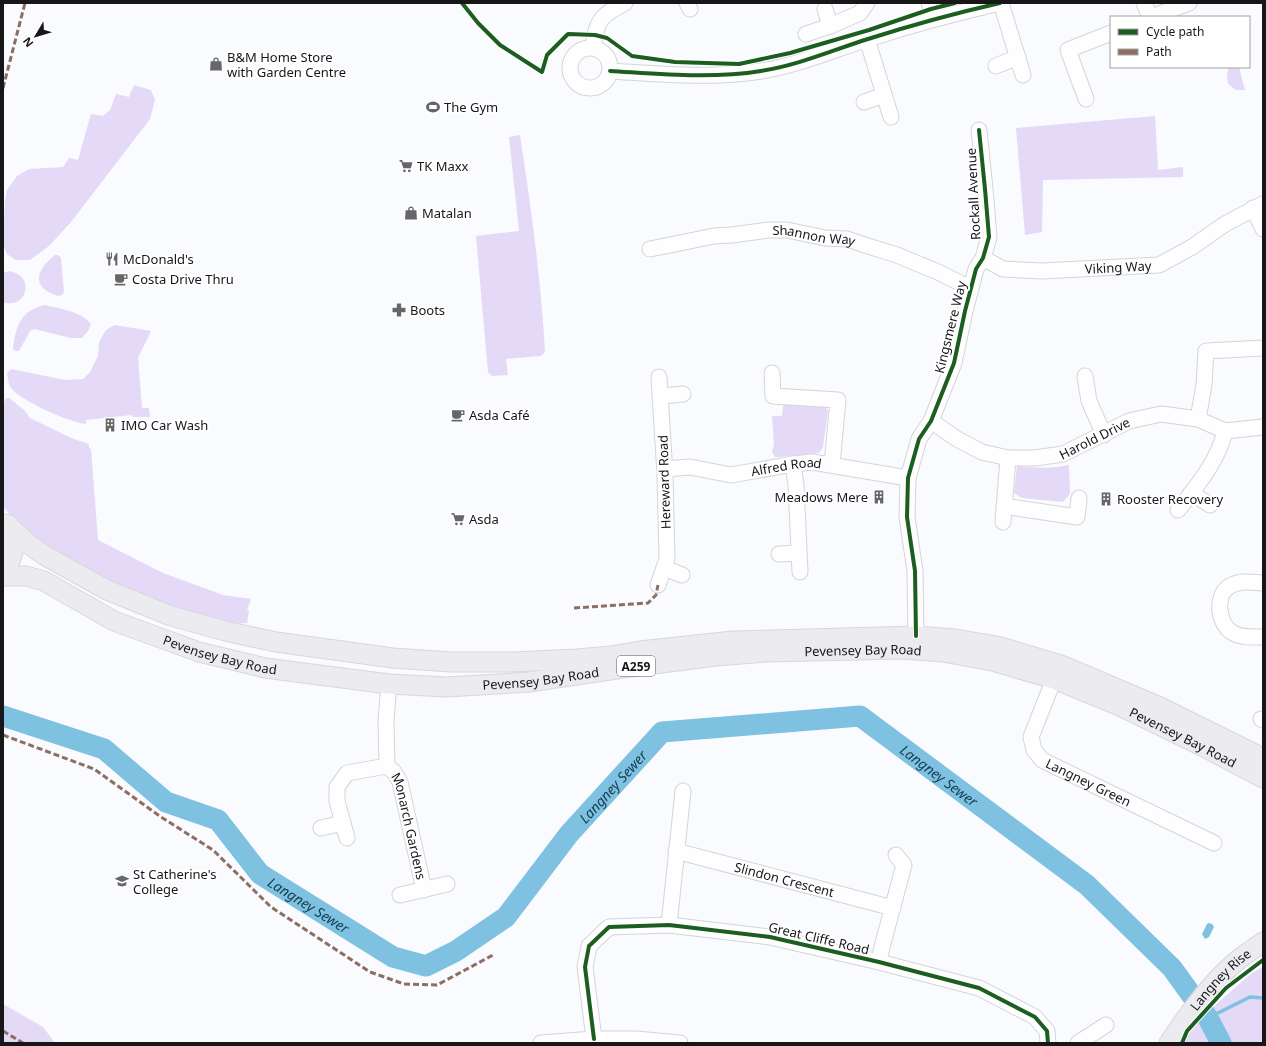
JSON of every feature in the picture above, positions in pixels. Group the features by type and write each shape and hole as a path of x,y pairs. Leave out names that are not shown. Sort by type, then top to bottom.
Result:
{"main road":[{"name":"Pevensey Bay Road","path":"6,522 27,543 44,555 107,590 171,616 225,631 276,642 393,658 451,662 513,662 604,657 640,651 733,641 916,636 955,639 997,646 1061,665 1160,707 1263,758"},
{"path":"3,571 7,568 12,556 14,543 6,522"},
{"name":"Pevensey Bay Road","path":"3,576 26,576 44,581 114,621 199,652 259,667 389,684 447,687 529,682 630,666 766,652 901,649 943,652 992,661 1054,679 1120,706 1263,778"},
{"name":"Langney Rise","path":"1169,1043 1186,1017 1201,998 1237,960 1263,942"}],"street":[{"path":"593,48 595,35 601,18 609,11 625,3"},
{"path":"806,34 830,26 860,13 867,3"},
{"path":"929,3 934,19"},
{"path":"610,70 688,76 740,74 792,65 867,39 934,19 1001,3 1024,75"},
{"path":"1144,3 1150,16"},
{"path":"1153,16 1189,3"},
{"path":"825,9 830,26"},
{"path":"1086,99 1068,50 1110,33"},
{"path":"867,39 891,117"},
{"path":"593,48 604,54 610,64 610,70 605,81 596,87 583,87 577,84 573,79 570,72 571,60 580,50 593,48"},
{"path":"996,66 1018,57"},
{"path":"864,102 884,95"},
{"name":"Rockall Avenue","path":"979,130 988,236 983,258"},
{"path":"1258,206 1263,229"},
{"name":"Viking Way","path":"983,258 1003,269 1042,271 1159,265 1192,247 1225,224 1258,206"},
{"name":"Shannon Way","path":"650,249 714,236 768,230 787,230 825,238 848,239 904,258 938,272 970,288"},
{"name":"Kingsmere Way","path":"916,636 915,571 907,517 908,478 919,440 931,421 954,362 970,288 976,269 983,258"},
{"path":"1198,419 1204,385 1206,351 1263,348"},
{"path":"772,373 773,396 838,400 832,464"},
{"name":"Hereward Road","path":"658,585 667,559 665,468 659,376"},
{"path":"1085,376 1089,401 1104,435"},
{"path":"661,396 683,394"},
{"name":"Harold Drive","path":"931,421 957,439 982,452 1008,458 1035,458 1063,454 1104,435 1129,421 1160,414 1198,419 1224,431"},
{"path":"1178,510 1216,457 1222,442 1224,431 1263,427"},
{"path":"1003,522 1008,458"},
{"name":"Alfred Road","path":"665,468 690,467 731,475 812,462 832,464 908,478"},
{"path":"793,464 796,485 800,572"},
{"path":"1191,493 1210,505"},
{"path":"1004,506 1077,517 1079,498"},
{"path":"779,554 799,553"},
{"path":"664,568 682,575"},
{"path":"1263,583 1249,581 1239,582 1229,586 1222,594 1220,600 1220,613 1225,627 1234,633 1246,638 1263,637"},
{"name":"Langney Green","path":"1054,679 1031,737 1034,750 1042,760 1214,843"},
{"name":"Monarch Gardens","path":"389,684 386,721 388,766 400,782 424,890"},
{"name":"Monarch Gardens","path":"347,838 337,801 338,787 347,774 388,766"},
{"path":"669,924 683,791"},
{"path":"322,828 343,823"},
{"name":"Slindon Crescent","path":"676,851 893,908"},
{"path":"879,962 904,865 896,856"},
{"name":"Monarch Gardens","path":"400,895 447,884"},
{"name":"Great Cliffe Road","path":"594,1039 585,967 589,946 609,927 669,924 770,936 979,988 1034,1016 1047,1031 1048,1043"},
{"path":"1078,1043 1106,1025"},
{"path":"541,1043 594,1039 636,1039 680,1043"}],"shaded area":[{"path":"1229,68 1239,68 1245,90 1236,90 1228,84 1227,74"},
{"path":"134,85 151,90 155,100 150,119 71,222 49,246 30,260 16,260 7,254 3,245 5,201 7,190 17,176 29,169 63,167 69,158 78,160 91,114 103,116 110,110 116,94 129,97"},
{"path":"1155,116 1158,170 1183,167 1183,177 1043,180 1042,232 1025,235 1016,128"},
{"path":"520,135 535,243 545,352 541,356 506,359 508,375 492,376 488,372 476,236 519,231 509,137"},
{"path":"55,255 58,255 61,258 64,292 62,295 58,296 43,288 39,279 44,265"},
{"path":"9,271 17,274 23,279 25,285 23,297 18,301 11,303 3,302 3,273"},
{"path":"45,305 70,311 82,316 91,324 88,331 82,338 71,338 34,329 30,331 19,351 15,351 13,348 14,340 21,320 30,311"},
{"path":"115,325 151,331 138,358 142,408 149,408 150,417 133,417 132,415 86,420 86,424 57,415 35,405 11,388 7,373 11,369 65,380 83,379 90,372 98,356 99,342 106,330"},
{"path":"9,398 24,410 30,418 71,438 89,444 89,448 91,449 98,540 163,573 223,595 251,599 247,610 249,611 247,623 228,624 137,596 67,560 26,531 3,507 3,410 5,399"},
{"path":"788,402 824,406 828,410 823,447 819,453 775,457 772,452 774,444 772,416 782,416 783,406"},
{"path":"1069,465 1070,494 1063,502 1022,498 1014,493 1017,466 1043,468"},
{"path":"1263,967 1263,1043 1185,1043 1190,1030 1205,1014 1252,973"},
{"path":"3,1004 43,1027 55,1043 3,1043"}],"water":[{"path":"1209,923 1214,927 1209,937 1205,939 1202,934"}],"waterway":[{"name":"Langney Sewer","path":"3,716 104,749 166,802 218,820 260,874 393,957 426,966 456,951 506,917 569,834 662,732 860,716 1087,885 1172,968 1208,1018 1221,1043"},
{"path":"1208,1018 1250,997 1263,998"}],"marked path":[{"path":"3,88 25,3"},
{"path":"574,608 648,603 656,595 658,585"},
{"path":"3,735 94,769 161,817 213,850 271,907 370,972 404,984 437,985 493,955"},
{"path":"3,1031 23,1043"}],"cycle path":[{"path":"462,3 478,23 500,45 542,72 547,55 568,34 595,35 607,38 632,56 675,62 739,64 790,53 869,30 931,9 955,3"},
{"path":"610,71 705,75 723,75 761,71 802,61 918,24 1000,3"},
{"path":"916,636 915,571 907,517 908,478 919,439 931,421 954,363 976,269 983,258 989,237 979,130"},
{"path":"594,1039 585,967 589,946 609,927 669,925 770,937 879,962 979,988 1035,1017 1047,1031 1048,1043"},
{"path":"1182,1043 1187,1031 1226,988 1263,960"}],"place":[{"name":"B&M Home Store with Garden Centre","path":"216,64"},
{"name":"The Gym","path":"433,107"},
{"name":"TK Maxx","path":"406,166"},
{"name":"Matalan","path":"411,213"},
{"name":"McDonald's","path":"112,259"},
{"name":"Costa Drive Thru","path":"121,279"},
{"name":"Boots","path":"399,310"},
{"name":"Asda Café","path":"458,415"},
{"name":"IMO Car Wash","path":"110,425"},
{"name":"Meadows Mere","path":"879,497"},
{"name":"Rooster Recovery","path":"1106,499"},
{"name":"Asda","path":"458,519"},
{"name":"St Catherine's College","path":"122,881"}]}
